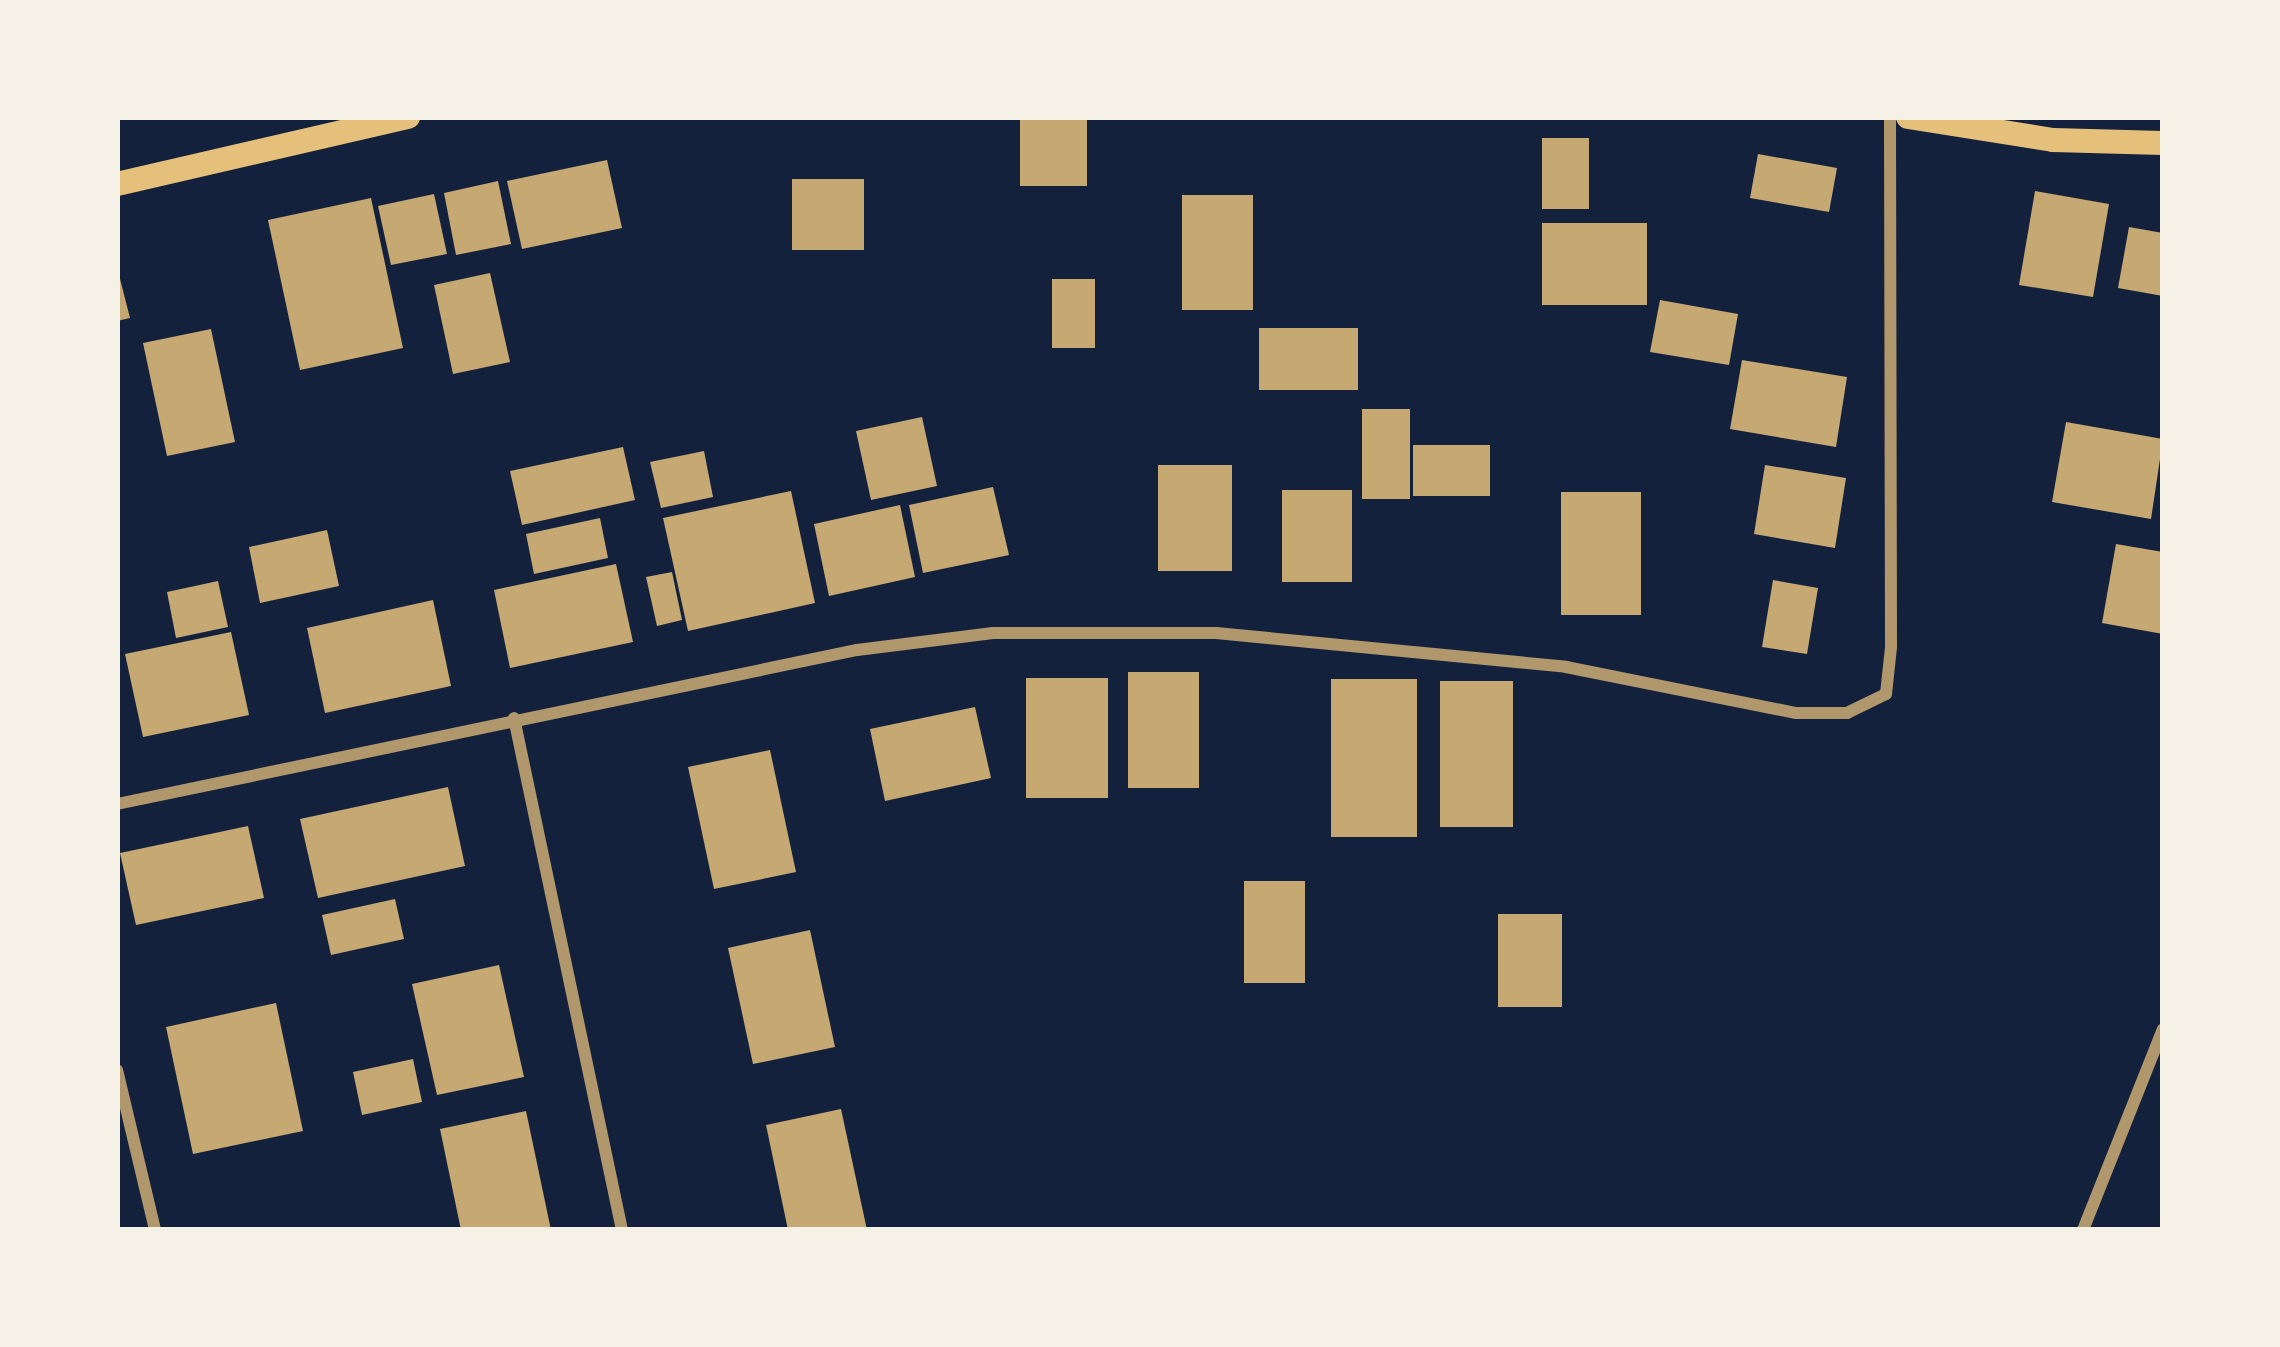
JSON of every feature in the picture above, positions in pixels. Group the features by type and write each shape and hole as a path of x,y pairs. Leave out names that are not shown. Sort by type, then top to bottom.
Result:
{"main road":[{"path":"117,184 408,117"},
{"path":"1908,117 2053,140 2163,143"}],"street":[{"path":"117,804 856,650 994,632 1216,632 1566,667 1796,713 1846,713 1886,694 1891,646 1890,117"},
{"path":"514,718 622,1230"},
{"path":"2083,1230 2163,1029"},
{"path":"117,1070 155,1230"}],"building":[{"path":"1020,117 1087,117 1087,186 1020,186"},
{"path":"1542,138 1589,138 1589,209 1542,209"},
{"path":"1758,154 1837,168 1829,212 1750,198"},
{"path":"607,160 622,228 522,249 507,181"},
{"path":"792,179 864,179 864,250 792,250"},
{"path":"498,181 511,244 456,255 444,193"},
{"path":"2035,191 2109,204 2093,297 2019,285"},
{"path":"434,194 447,254 391,265 378,206"},
{"path":"1182,195 1253,195 1253,310 1182,310"},
{"path":"371,198 403,348 300,370 268,220"},
{"path":"1542,223 1647,223 1647,305 1542,305"},
{"path":"2129,227 2163,233 2163,296 2118,288"},
{"path":"117,267 130,318 117,321"},
{"path":"490,273 510,362 453,374 434,285"},
{"path":"1052,279 1095,279 1095,348 1052,348"},
{"path":"1660,300 1738,314 1729,365 1650,352"},
{"path":"1259,328 1358,328 1358,390 1259,390"},
{"path":"211,329 235,442 167,456 143,343"},
{"path":"1742,360 1847,377 1836,447 1730,429"},
{"path":"1362,409 1410,409 1410,499 1362,499"},
{"path":"922,417 937,486 871,500 856,431"},
{"path":"2066,422 2163,439 2151,519 2052,502"},
{"path":"1413,445 1490,445 1490,496 1413,496"},
{"path":"623,447 635,500 522,525 510,471"},
{"path":"704,451 713,497 661,508 650,462"},
{"path":"1158,465 1232,465 1232,571 1158,571"},
{"path":"1765,465 1846,478 1835,548 1754,534"},
{"path":"993,487 1009,555 923,573 909,505"},
{"path":"1282,490 1352,490 1352,582 1282,582"},
{"path":"791,491 815,603 688,631 663,518"},
{"path":"1561,492 1641,492 1641,615 1561,615"},
{"path":"900,505 915,577 829,596 814,524"},
{"path":"600,518 608,558 534,574 526,534"},
{"path":"327,530 339,586 260,603 249,547"},
{"path":"2116,544 2163,552 2163,634 2102,623"},
{"path":"616,564 633,642 510,668 494,590"},
{"path":"672,572 682,620 657,626 646,577"},
{"path":"1773,580 1818,588 1807,654 1762,647"},
{"path":"218,581 228,627 176,638 167,592"},
{"path":"433,600 451,686 325,713 307,628"},
{"path":"231,632 249,715 143,737 125,654"},
{"path":"1128,672 1199,672 1199,788 1128,788"},
{"path":"1026,678 1108,678 1108,798 1026,798"},
{"path":"1331,679 1417,679 1417,837 1331,837"},
{"path":"1440,681 1513,681 1513,827 1440,827"},
{"path":"975,707 991,778 885,801 870,729"},
{"path":"770,750 796,872 714,889 688,767"},
{"path":"448,787 465,866 318,898 300,819"},
{"path":"248,826 264,898 136,925 120,853"},
{"path":"1244,881 1305,881 1305,983 1244,983"},
{"path":"395,899 404,939 331,955 322,915"},
{"path":"1498,914 1562,914 1562,1007 1498,1007"},
{"path":"810,930 835,1047 753,1064 728,948"},
{"path":"499,965 524,1077 437,1095 412,984"},
{"path":"276,1003 303,1131 193,1154 166,1027"},
{"path":"413,1059 422,1102 362,1115 353,1072"},
{"path":"841,1109 867,1230 788,1230 766,1125"},
{"path":"526,1111 551,1230 461,1230 440,1129"}]}
